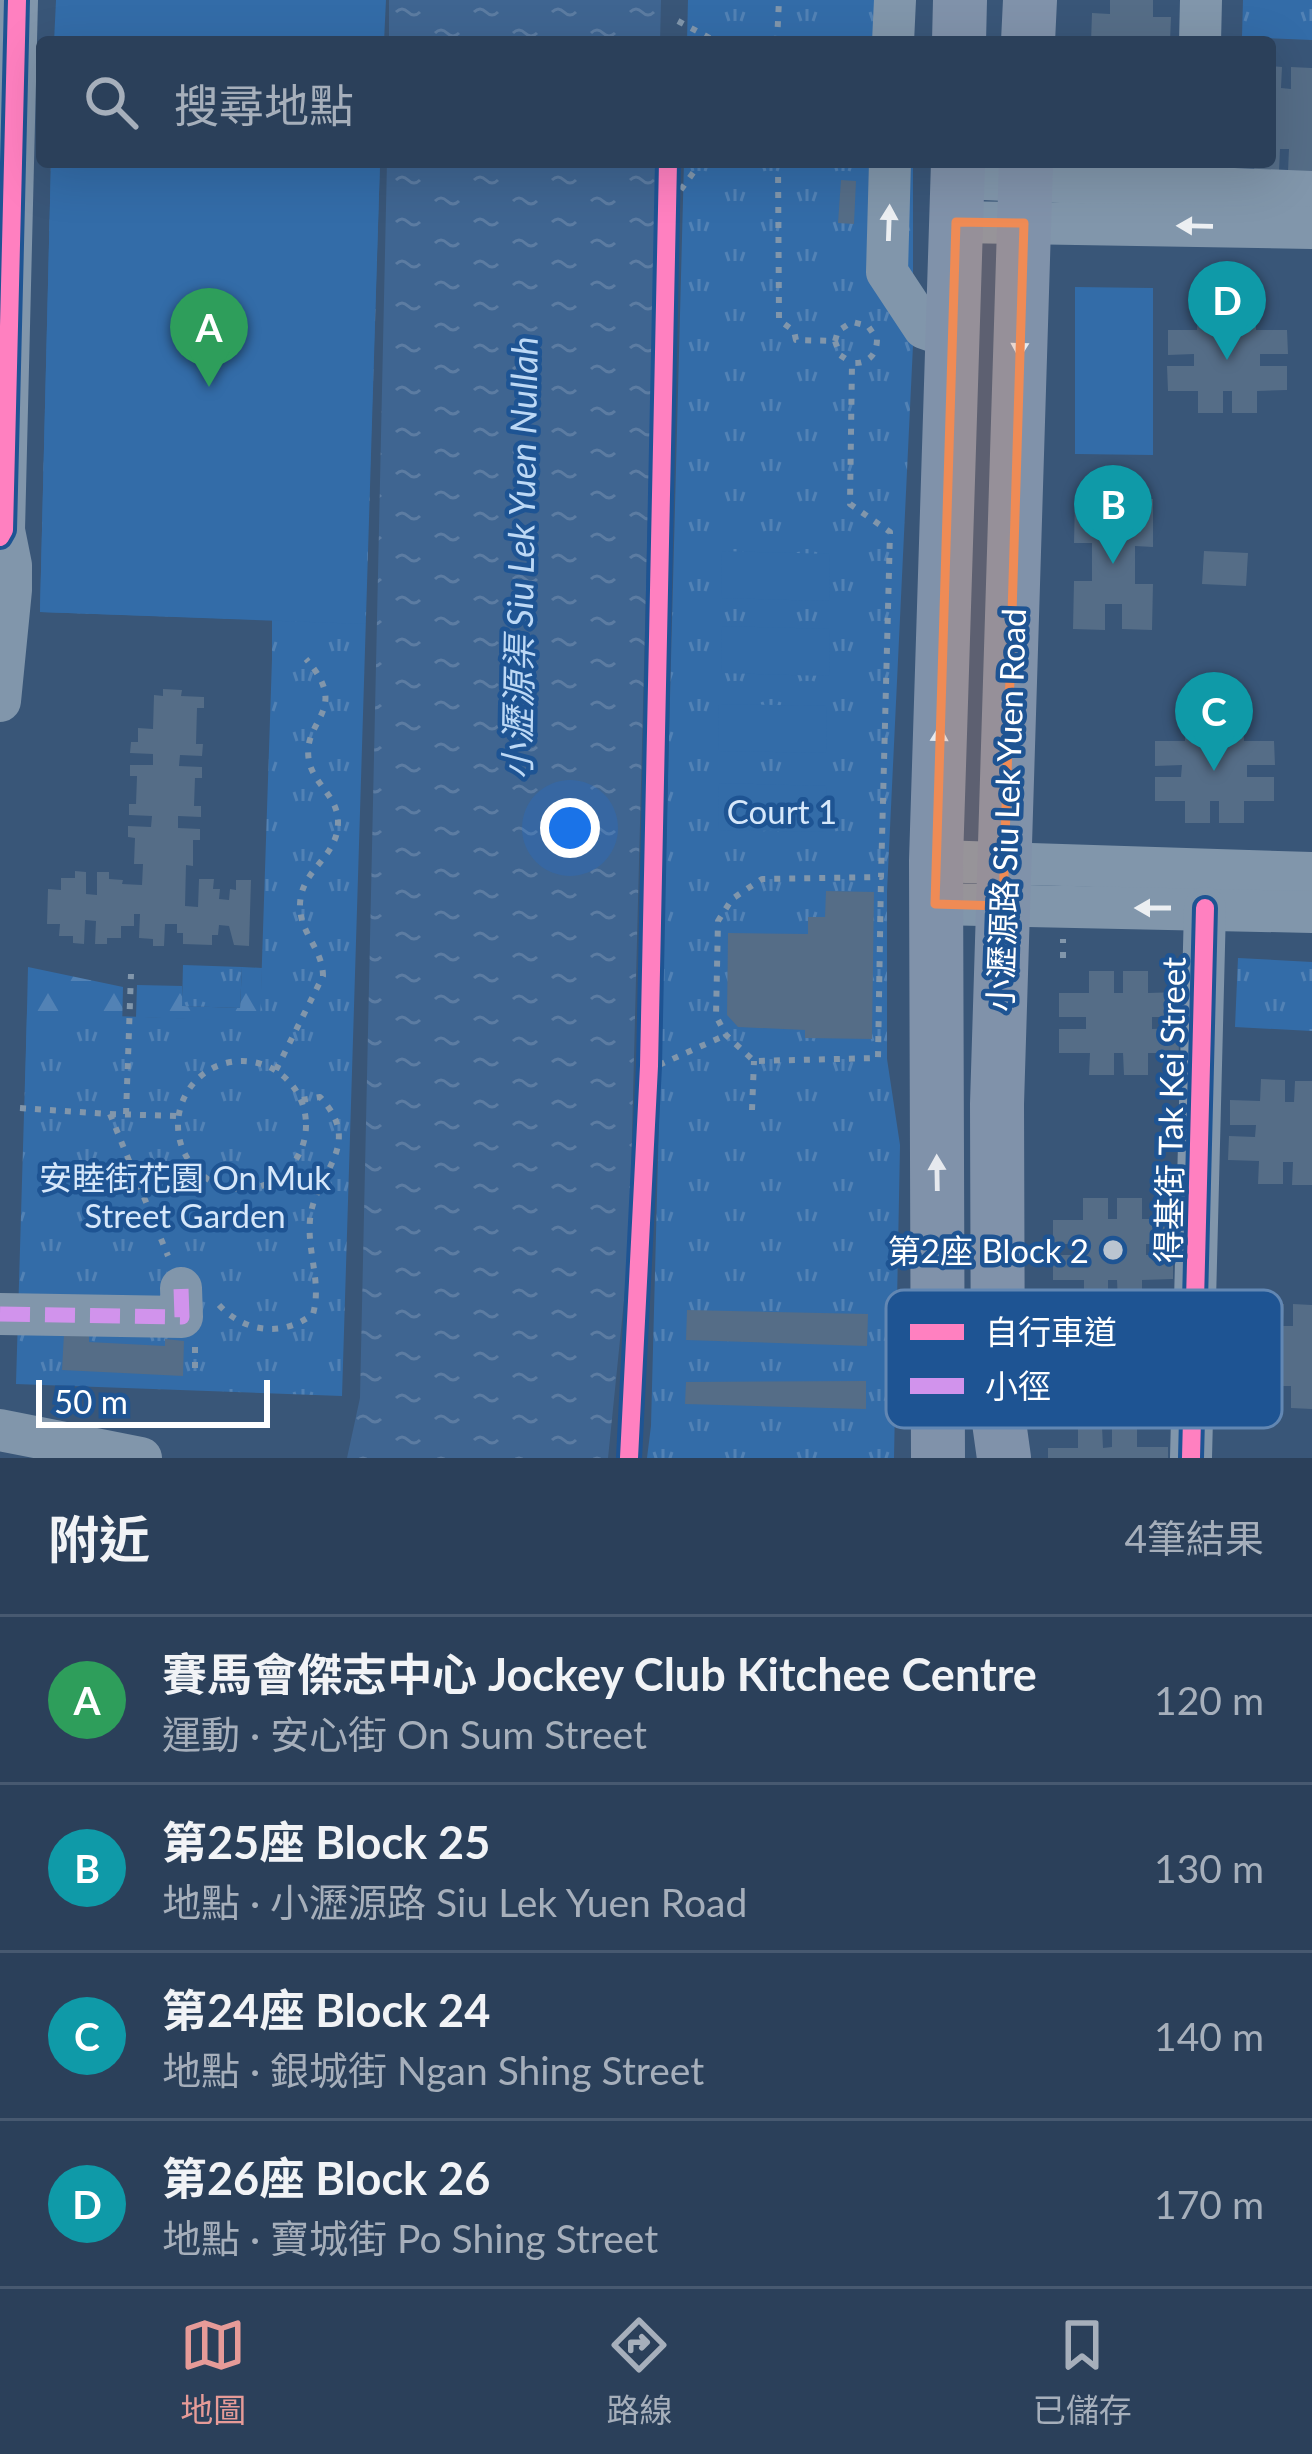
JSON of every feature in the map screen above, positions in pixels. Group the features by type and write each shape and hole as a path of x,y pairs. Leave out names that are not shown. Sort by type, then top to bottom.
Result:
{"main road":[{"path":"959,36 960,0"},
{"path":"1028,36 1030,0"},
{"name":"小瀝源路 Siu Lek Yuen Road","path":"937,1290 935,882 957,187"},
{"name":"小瀝源路 Siu Lek Yuen Road","path":"998,1290 1003,885 1025,188"},
{"name":"小瀝源路 Siu Lek Yuen Road","path":"938,1428 938,1458"},
{"name":"小瀝源路 Siu Lek Yuen Road","path":"1000,1428 1004,1458"}],"street":[{"path":"0,701 10,609 11,565 2,533 17,0"},
{"path":"893,36 895,0"},
{"path":"1200,36 1201,0"},
{"path":"890,168 887,272 924,328 952,338"},
{"path":"957,187 1025,188 1196,175 1312,192"},
{"path":"1025,188 1312,228"},
{"path":"1003,885 1312,873"},
{"path":"935,882 1205,908 1312,911"},
{"name":"得基街 Tak Kei Street","path":"1195,1290 1205,908"},
{"path":"0,1314 182,1317 182,1288"},
{"name":"得基街 Tak Kei Street","path":"1191,1458 1192,1428"},
{"path":"0,1430 141,1458"}],"path":[{"path":"670,36 671,0"},
{"path":"777,36 779,0"},
{"path":"678,21 706,36"},
{"path":"667,233 668,168"},
{"path":"672,202 697,168"},
{"path":"778,168 779,320 794,331 796,340 835,341"},
{"path":"853,322 872,329 877,340 875,351 864,362 852,363 839,355 835,341 838,331 853,322"},
{"path":"852,363 850,504 890,532 881,877 882,1059 754,1061 726,1035 716,1016 718,921 732,899 762,879 881,877"},
{"path":"276,1070 323,976 320,952 304,929 300,902 307,876 328,853 336,835 338,814 332,794 310,764 309,745 325,709 326,691 306,659"},
{"path":"126,1114 130,974"},
{"path":"659,1065 726,1035"},
{"path":"648,1088 650,1042"},
{"path":"235,1061 257,1062 276,1070 302,1100 307,1120 305,1142 296,1162 281,1178 240,1190 219,1186 200,1175 179,1138 178,1116 197,1078 214,1066 235,1061"},
{"path":"752,1110 754,1061"},
{"path":"110,1114 182,1288 206,1290 224,1312 271,1331 290,1329 313,1314 318,1299 309,1224 339,1144 330,1108 320,1097 302,1100"},
{"path":"20,1108 178,1116"}],"highlighted area":[{"path":"956,222 1024,223 1003,906 935,904"}],"green space":[{"path":"56,0 386,0 384,36 54,36"},
{"path":"688,0 913,0 913,36 687,36"},
{"path":"1243,0 1312,0 1312,40 1242,36"},
{"name":"安睦街花園 On Muk Street Garden","path":"51,168 380,168 342,1396 16,1384 27,1013 260,1021 272,659 272,620 40,612"},
{"path":"51,168 380,168 365,624 40,612"},
{"name":"Court 1","path":"684,168 913,168 913,345 887,891 887,1059 900,1145 897,1290 886,1290 886,1428 895,1428 894,1458 647,1458"},
{"path":"1075,287 1153,288 1153,455 1075,454"},
{"path":"722,551 830,554 829,601 721,598"},
{"path":"722,626 830,629 829,676 721,673"},
{"path":"719,704 827,706 826,753 718,751"},
{"name":"Court 1","path":"719,783 827,786 826,832 718,830"},
{"path":"1238,958 1312,962 1312,1031 1235,1027"},
{"path":"183,965 242,967 240,1008 182,1006"},
{"path":"28,967 123,987 122,1030 25,1097"},
{"path":"242,967 262,968 261,1022 136,1017 137,985 182,986 183,1006 240,1008"}],"water":[{"path":"389,0 661,0 660,36 389,36"},
{"name":"小瀝源渠 Siu Lek Yuen Nullah","path":"387,168 657,168 629,1251 608,1458 347,1458 360,1398"}],"building":[{"path":"1110,0 1153,0 1153,17 1171,17 1170,36 1091,36 1092,13 1110,14"},
{"path":"1276,66 1282,67 1281,88 1291,89 1291,67 1312,68 1312,172 1288,171 1289,149 1280,149 1279,171 1254,170 1276,168"},
{"path":"841,180 856,181 854,224 838,223"},
{"path":"1198,308 1222,308 1222,330 1232,330 1231,308 1256,308 1256,330 1287,330 1288,354 1260,354 1260,366 1287,366 1287,390 1257,391 1257,413 1232,413 1232,391 1223,391 1223,413 1198,413 1198,391 1168,391 1167,366 1194,366 1194,354 1168,355 1168,330 1197,330"},
{"path":"1075,498 1106,499 1106,521 1123,521 1123,498 1153,499 1153,547 1135,546 1135,584 1153,584 1152,630 1122,629 1122,604 1105,604 1105,630 1073,629 1074,581 1092,581 1092,543 1074,543"},
{"path":"1204,551 1248,553 1246,586 1202,584"},
{"path":"163,689 204,697 204,708 197,708 196,744 203,744 202,756 180,755 179,766 202,767 202,778 195,778 194,806 201,806 201,817 178,816 178,828 200,829 200,840 193,840 193,866 186,865 185,906 198,907 199,879 214,879 219,899 229,900 236,880 251,880 249,946 234,945 229,926 219,925 212,945 183,944 177,924 165,924 164,946 153,946 153,939 139,938 140,914 134,914 134,926 121,926 121,938 107,938 107,944 95,944 96,921 85,920 84,944 73,943 73,936 59,936 60,924 47,924 48,889 61,890 61,878 75,878 75,871 86,872 86,894 97,895 97,872 109,872 109,879 123,880 122,884 142,885 143,864 134,864 135,838 128,837 128,826 151,827 152,816 129,815 129,804 136,804 137,776 130,776 130,765 153,765 153,754 130,753 131,742 138,742 138,728 153,729 154,695 163,696"},
{"path":"1243,719 1244,741 1274,741 1275,765 1247,765 1247,777 1274,777 1274,801 1244,801 1244,823 1219,823 1219,801 1210,801 1210,823 1185,823 1185,801 1155,801 1155,777 1181,777 1182,765 1155,766 1155,741 1185,741 1185,720 1209,720 1210,741 1219,741 1219,720"},
{"path":"826,891 874,892 872,1039 805,1038 805,1030 738,1027 727,1015 728,933 808,934 808,917 825,917"},
{"path":"1089,971 1114,971 1114,993 1123,993 1123,971 1148,971 1148,993 1179,992 1179,1017 1152,1017 1152,1029 1178,1028 1179,1053 1148,1053 1148,1075 1124,1075 1123,1053 1114,1053 1114,1075 1089,1075 1090,1053 1059,1053 1059,1029 1086,1029 1086,1017 1059,1017 1059,993 1089,993"},
{"path":"1261,1079 1285,1080 1285,1102 1294,1102 1295,1081 1312,1081 1312,1185 1292,1185 1293,1162 1283,1162 1283,1184 1258,1184 1259,1161 1228,1160 1229,1136 1255,1137 1256,1125 1230,1125 1230,1100 1260,1101"},
{"name":"第2座 Block 2","path":"1083,1198 1108,1198 1108,1219 1117,1219 1117,1198 1142,1198 1142,1219 1173,1219 1173,1244 1146,1244 1146,1255 1173,1255 1173,1279 1142,1280 1142,1290 1117,1290 1117,1280 1108,1280 1108,1290 1084,1290 1084,1280 1053,1280 1053,1255 1080,1255 1080,1244 1053,1244 1053,1220 1083,1220"},
{"path":"1282,1304 1283,1326 1293,1326 1293,1304 1312,1305 1312,1409 1291,1408 1291,1386 1282,1386"},
{"path":"687,1310 868,1314 867,1346 686,1340"},
{"path":"64,1333 89,1334 89,1342 165,1346 165,1339 184,1341 183,1376 62,1370"},
{"path":"866,1381 866,1409 685,1404 686,1382"},
{"path":"1078,1428 1102,1428 1103,1448 1112,1447 1112,1428 1137,1428 1137,1447 1168,1447 1168,1458 1048,1458 1048,1448 1078,1448"}],"marked path":[{"path":"0,1314 182,1317 181,1288"}],"cycle path":[{"path":"0,537 4,530 17,0"},
{"path":"629,1458 649,1066 668,168"},
{"path":"1195,1290 1205,908"},
{"path":"1191,1458 1192,1428"}],"place":[{"name":"第26座 Block 26","path":"1227,360"},
{"name":"賽馬會傑志中心 Jockey Club Kitchee Centre","path":"209,387"},
{"name":"第25座 Block 25","path":"1113,564"},
{"name":"第24座 Block 24","path":"1214,771"},
{"name":"第2座 Block 2","path":"1113,1250"}]}
